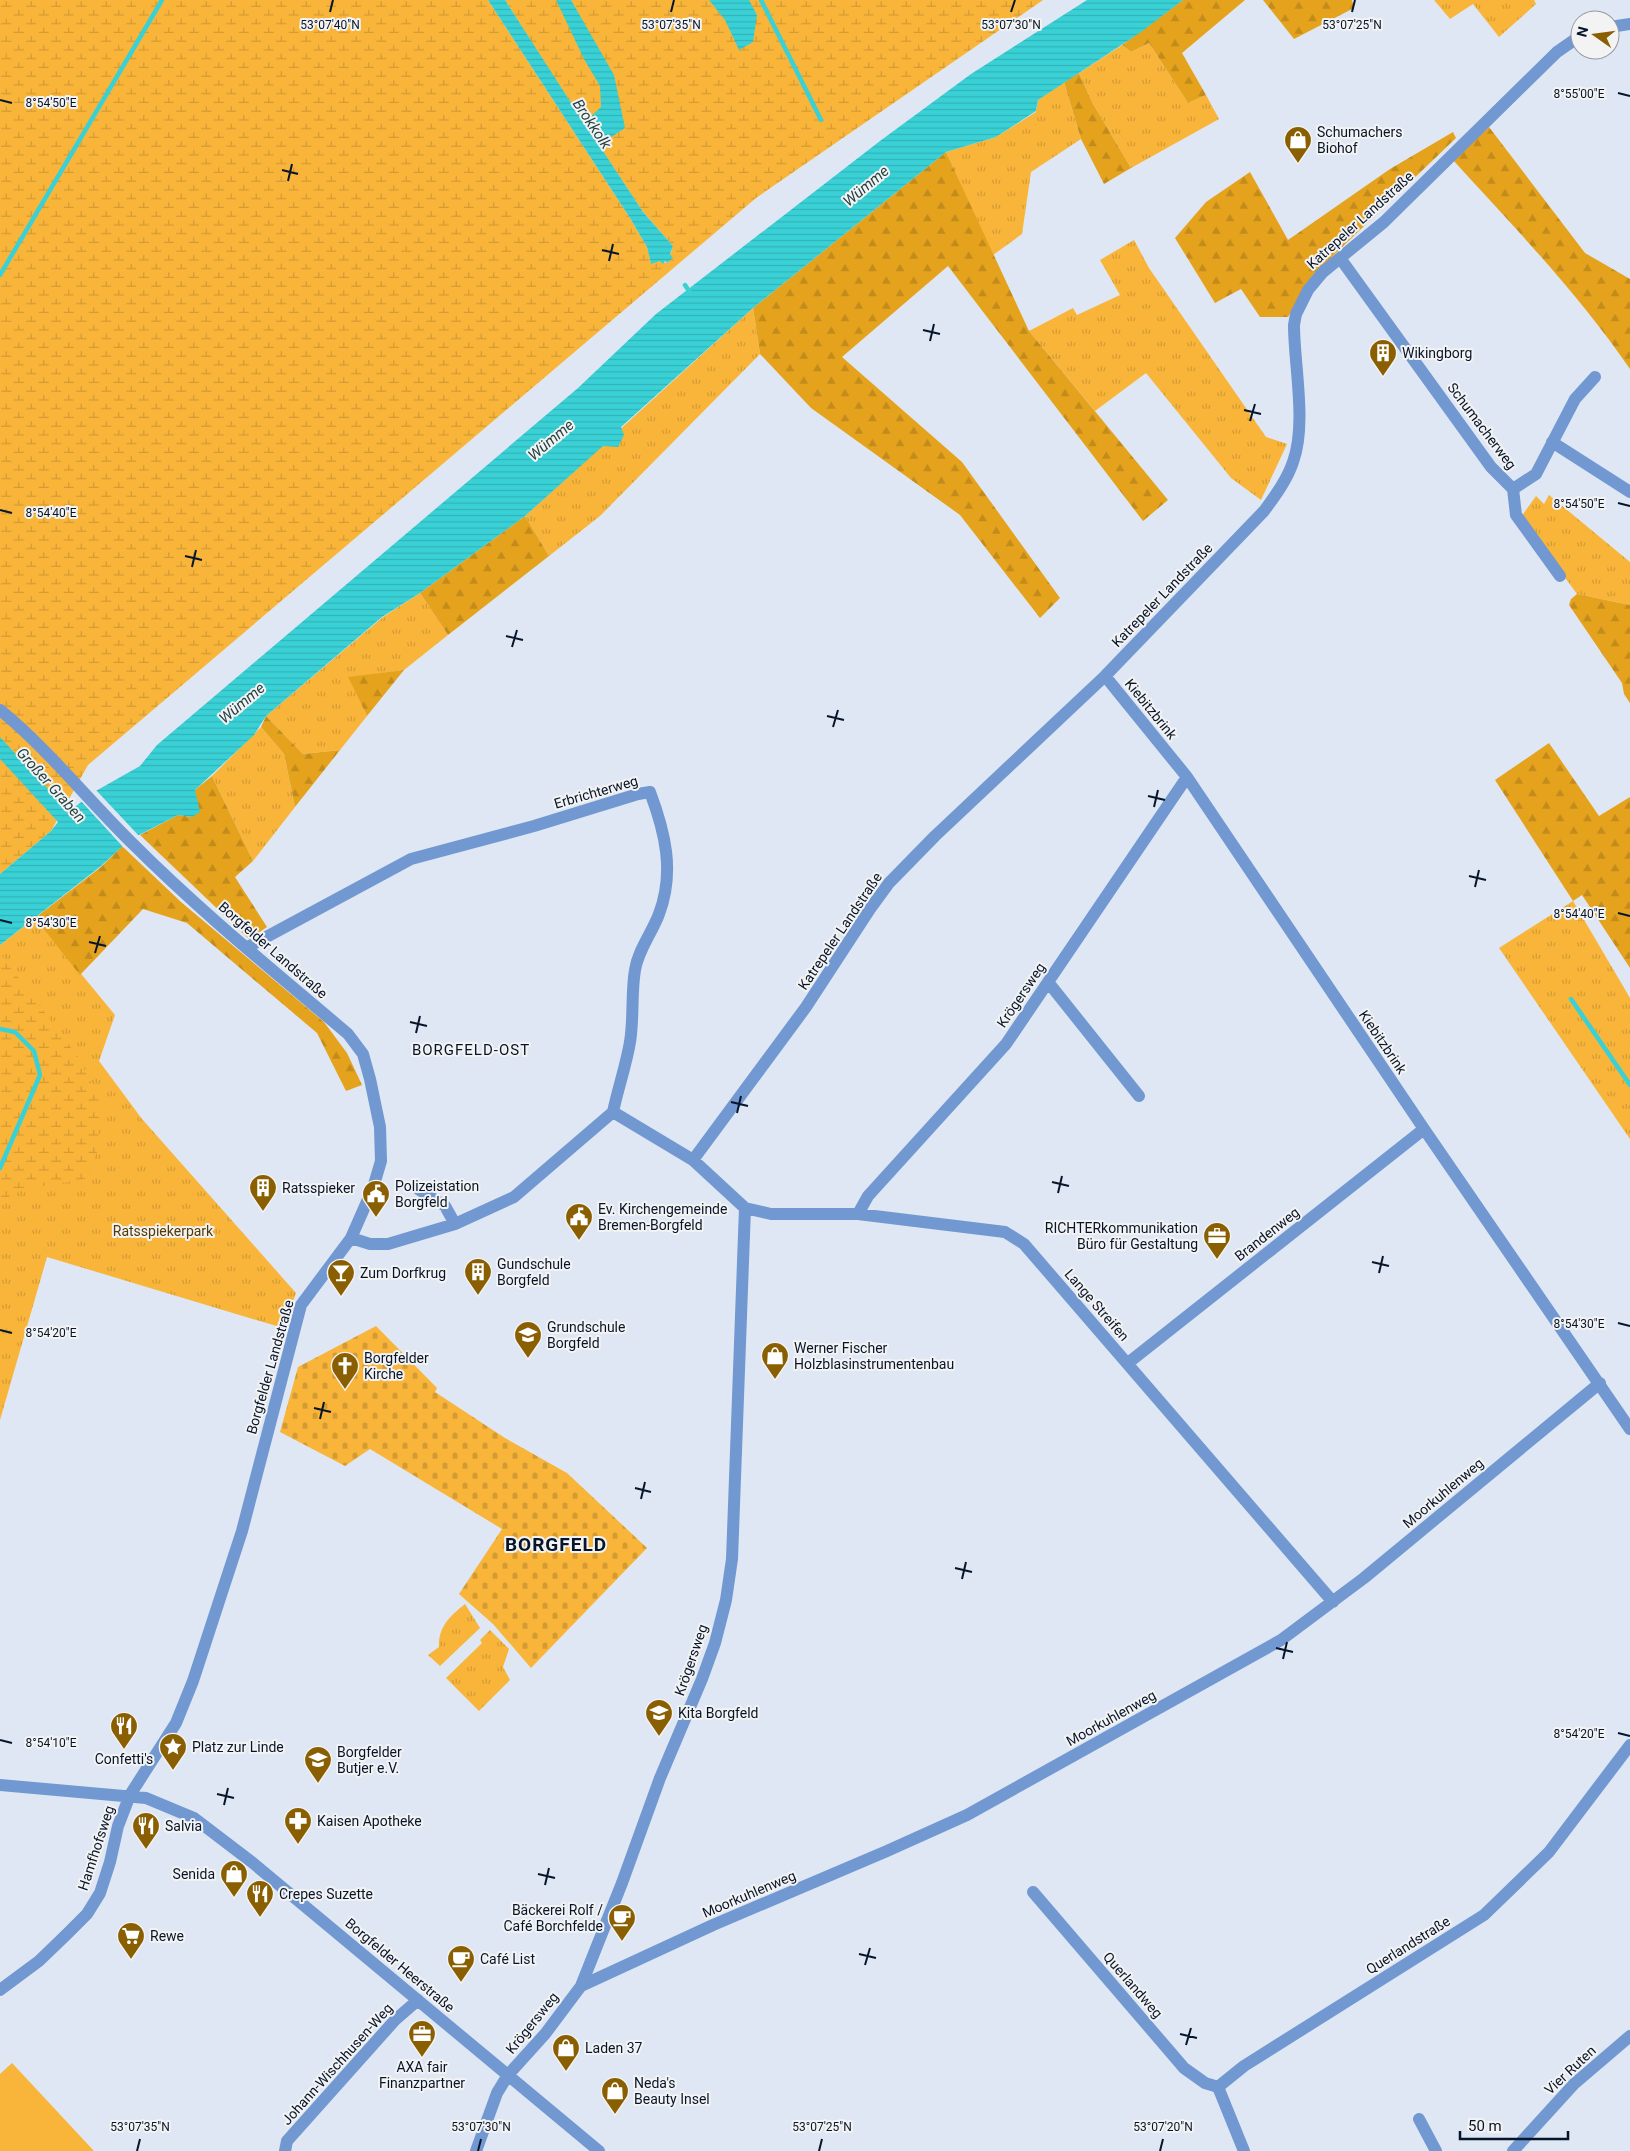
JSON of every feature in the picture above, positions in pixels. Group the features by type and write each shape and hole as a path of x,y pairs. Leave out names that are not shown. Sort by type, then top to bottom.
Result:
{"street":[{"name":"Katrepeler Landstraße","path":"693,1160 806,1007 889,883 935,836 1105,676 1264,511 1281,488 1297,450 1299,400 1294,350 1296,314 1308,290 1323,272 1384,222 1557,52 1570,43"},
{"name":"Schumacherweg","path":"1340,258 1492,467 1514,489 1516,515 1560,576"},
{"name":"Schumacherweg","path":"1514,489 1536,474 1575,399 1595,377"},
{"path":"1552,442 1630,492"},
{"name":"Kiebitzbrink","path":"1105,676 1187,777 1424,1129 1630,1429"},
{"name":"Borgfelder Landstraße","path":"0,710 85,793 132,844 246,948 348,1034 363,1054 377,1104 380,1127 381,1161 373,1188 351,1238 301,1304 242,1531 193,1681 176,1723 130,1795"},
{"name":"Krögersweg","path":"858,1214 868,1196 1006,1044 1187,777"},
{"name":"Erbrichterweg","path":"246,948 411,859 542,824 650,792 663,832 668,872 665,895 659,915 640,953 635,968 631,1040 613,1112"},
{"path":"1048,982 1139,1096"},
{"path":"351,1238 370,1244 388,1244 455,1224 514,1197 613,1112 693,1160 745,1208"},
{"name":"Brandenweg","path":"1128,1363 1424,1129"},
{"path":"418,1189 445,1206 455,1224"},
{"name":"Krögersweg","path":"476,2151 496,2093 508,2075 545,2034 581,1986 622,1883 660,1778 702,1679 715,1643 726,1600 732,1559 745,1208"},
{"name":"Lange Streifen","path":"745,1208 771,1214 858,1214 1005,1232 1024,1244 1333,1602"},
{"name":"Moorkuhlenweg","path":"581,1986 713,1925 887,1852 967,1815 1281,1640 1333,1602 1600,1383"},
{"name":"Querlandstraße","path":"1218,2087 1244,2066 1484,1915 1549,1852 1630,1745"},
{"name":"Borgfelder Heerstraße","path":"0,1785 130,1795 164,1804 194,1818 254,1863 599,2151"},
{"name":"Hamfhofsweg","path":"0,1990 39,1961 87,1914 100,1893 110,1862 118,1826 130,1795"},
{"name":"Querlandweg","path":"1033,1892 1184,2068 1205,2083 1218,2087"},
{"name":"Johann-Wischhusen-Weg","path":"285,2151 287,2142 395,2020 418,2000"},
{"name":"Vier Ruten","path":"1513,2151 1574,2084 1630,2036"},
{"path":"1218,2087 1244,2151"},
{"path":"1418,2119 1436,2151"}],"green space":[{"path":"0,0 488,0 630,218 647,247 651,263 660,261 667,263 672,258 670,255 673,246 643,212 505,0 1043,0 756,198 88,765 51,831 0,874"},
{"path":"1183,0 1245,0 1182,53 1206,95 1188,103 1149,43 1131,52 1122,45"},
{"path":"1263,0 1352,0 1354,8 1294,39"},
{"path":"1434,0 1534,0 1536,4 1499,37 1473,4 1450,19"},
{"path":"1149,43 1188,103 1206,95 1219,119 1131,168 1092,102 1079,73 1122,45 1131,52"},
{"path":"1079,73 1092,102 1131,168 1104,184 1081,139 1064,82"},
{"path":"1064,82 1081,139 1031,172 1022,234 993,255 946,152 996,137 1036,112 1038,100"},
{"path":"1489,127 1585,253 1630,279 1630,369 1567,287 1453,160"},
{"path":"1453,132 1456,138 1312,276 1288,317 1260,317 1241,289 1215,303 1175,238 1206,202 1250,172 1288,240 1390,169"},
{"path":"946,152 1029,331 1168,500 1143,521 948,266 842,357 962,462 1060,598 1040,618 960,515 811,408 760,354 753,308"},
{"path":"1134,240 1149,268 1266,437 1287,444 1261,500 1231,478 1146,373 1095,411 1029,331 1073,308 1077,315 1120,295 1100,260"},
{"path":"753,308 760,354 600,516 549,556 525,516"},
{"path":"1549,495 1630,562 1630,605 1577,594 1521,517 1536,496 1544,504"},
{"path":"525,516 549,556 448,635 420,593"},
{"path":"420,593 448,635 404,670 349,678 367,716 340,750 303,754 266,716 383,617"},
{"path":"1577,594 1630,605 1630,703 1624,694 1622,683 1569,605 1571,599"},
{"path":"404,670 367,716 348,677"},
{"path":"266,716 303,754 340,750 295,807 284,754 261,727"},
{"path":"261,727 284,754 295,807 253,861 212,776"},
{"path":"1549,743 1599,816 1630,797 1630,968 1582,895 1573,901 1495,780"},
{"path":"212,776 253,861 235,877 267,927 249,939 140,835 178,815 192,817 195,790"},
{"path":"122,846 181,902 324,1022 347,1053 362,1085 346,1091 317,1033 187,923 143,909 80,975 35,918 101,867"},
{"path":"1573,901 1630,998 1630,1139 1499,948"},
{"name":"Ratsspiekerpark","path":"35,918 115,1015 99,1061 142,1119 296,1293 283,1328 47,1257 0,1420 0,945"},
{"path":"0,953 78,1057 101,1102 97,1152 85,1179 14,1191 0,1208"},
{"path":"376,1326 437,1388 435,1392 505,1438 567,1473 647,1548 531,1668 493,1624 459,1594 502,1529 370,1449 345,1466 280,1432 298,1367"},
{"path":"465,1604 480,1628 440,1666 428,1655 439,1647 439,1640 446,1622"},
{"path":"490,1630 509,1649 503,1667 510,1680 479,1711 446,1678 482,1643 480,1640"},
{"path":"12,2063 94,2151 0,2151 0,2074"}],"water":[{"name":"Brokkolk","path":"488,0 505,0 584,123 601,107 600,86 584,59 556,0 571,0 614,75 625,128 599,145 643,212 673,246 670,254 673,258 667,263 665,261 663,264 660,261 651,264 647,247 630,218"},
{"path":"709,0 749,0 757,15 753,42 739,50 725,20"},
{"name":"Wümme","path":"1087,0 1183,0 1141,32 1038,100 1036,111 996,137 946,152 753,308 621,427 624,435 618,447 603,446 525,516 420,593 382,617 266,716 254,735 195,790 200,812 192,817 178,815 129,840 101,866 0,945 0,874 51,831 58,822 0,759 0,737 63,805 71,810 94,792 140,766 157,745 578,388 656,314 880,141 971,74"}],"pier":[{"path":"95,789 140,837 124,848 80,800"}],"waterway":[{"path":"0,275 162,0"},
{"path":"761,0 821,120"},
{"path":"685,285 691,294"},
{"path":"1571,999 1630,1085"},
{"path":"0,1029 15,1032 34,1051 40,1075 0,1168"}],"place":[{"name":"Schumachers Biohof","path":"1298,164"},
{"name":"Wikingborg","path":"1383,377"},
{"name":"Ratsspieker","path":"263,1212"},
{"name":"Polizeistation Borgfeld","path":"376,1218"},
{"name":"Ev. Kirchengemeinde Bremen-Borgfeld","path":"579,1241"},
{"name":"RICHTERkommunikation Büro für Gestaltung","path":"1217,1260"},
{"name":"Gundschule Borgfeld","path":"478,1296"},
{"name":"Zum Dorfkrug","path":"341,1297"},
{"name":"Grundschule Borgfeld","path":"528,1359"},
{"name":"Werner Fischer Holzblasinstrumentenbau","path":"775,1380"},
{"name":"Borgfelder Kirche","path":"345,1390"},
{"name":"Kita Borgfeld","path":"659,1737"},
{"name":"Confetti's","path":"124,1750"},
{"name":"Platz zur Linde","path":"173,1771"},
{"name":"Borgfelder Butjer e.V.","path":"318,1784"},
{"name":"Kaisen Apotheke","path":"298,1845"},
{"name":"Salvia","path":"146,1850"},
{"name":"Senida","path":"234,1898"},
{"name":"Crepes Suzette","path":"260,1918"},
{"name":"Bäckerei Rolf / Café Borchfelde","path":"622,1942"},
{"name":"Rewe","path":"131,1960"},
{"name":"Café List","path":"461,1983"},
{"name":"AXA fair Finanzpartner","path":"422,2058"},
{"name":"Laden 37","path":"566,2072"},
{"name":"Neda's Beauty Insel","path":"615,2115"}],"district":[{"name":"BORGFELD-OST","path":"471,1050"},
{"name":"BORGFELD","path":"556,1544"}],"water label":[{"name":"Großer Graben","path":"51,785"}]}
